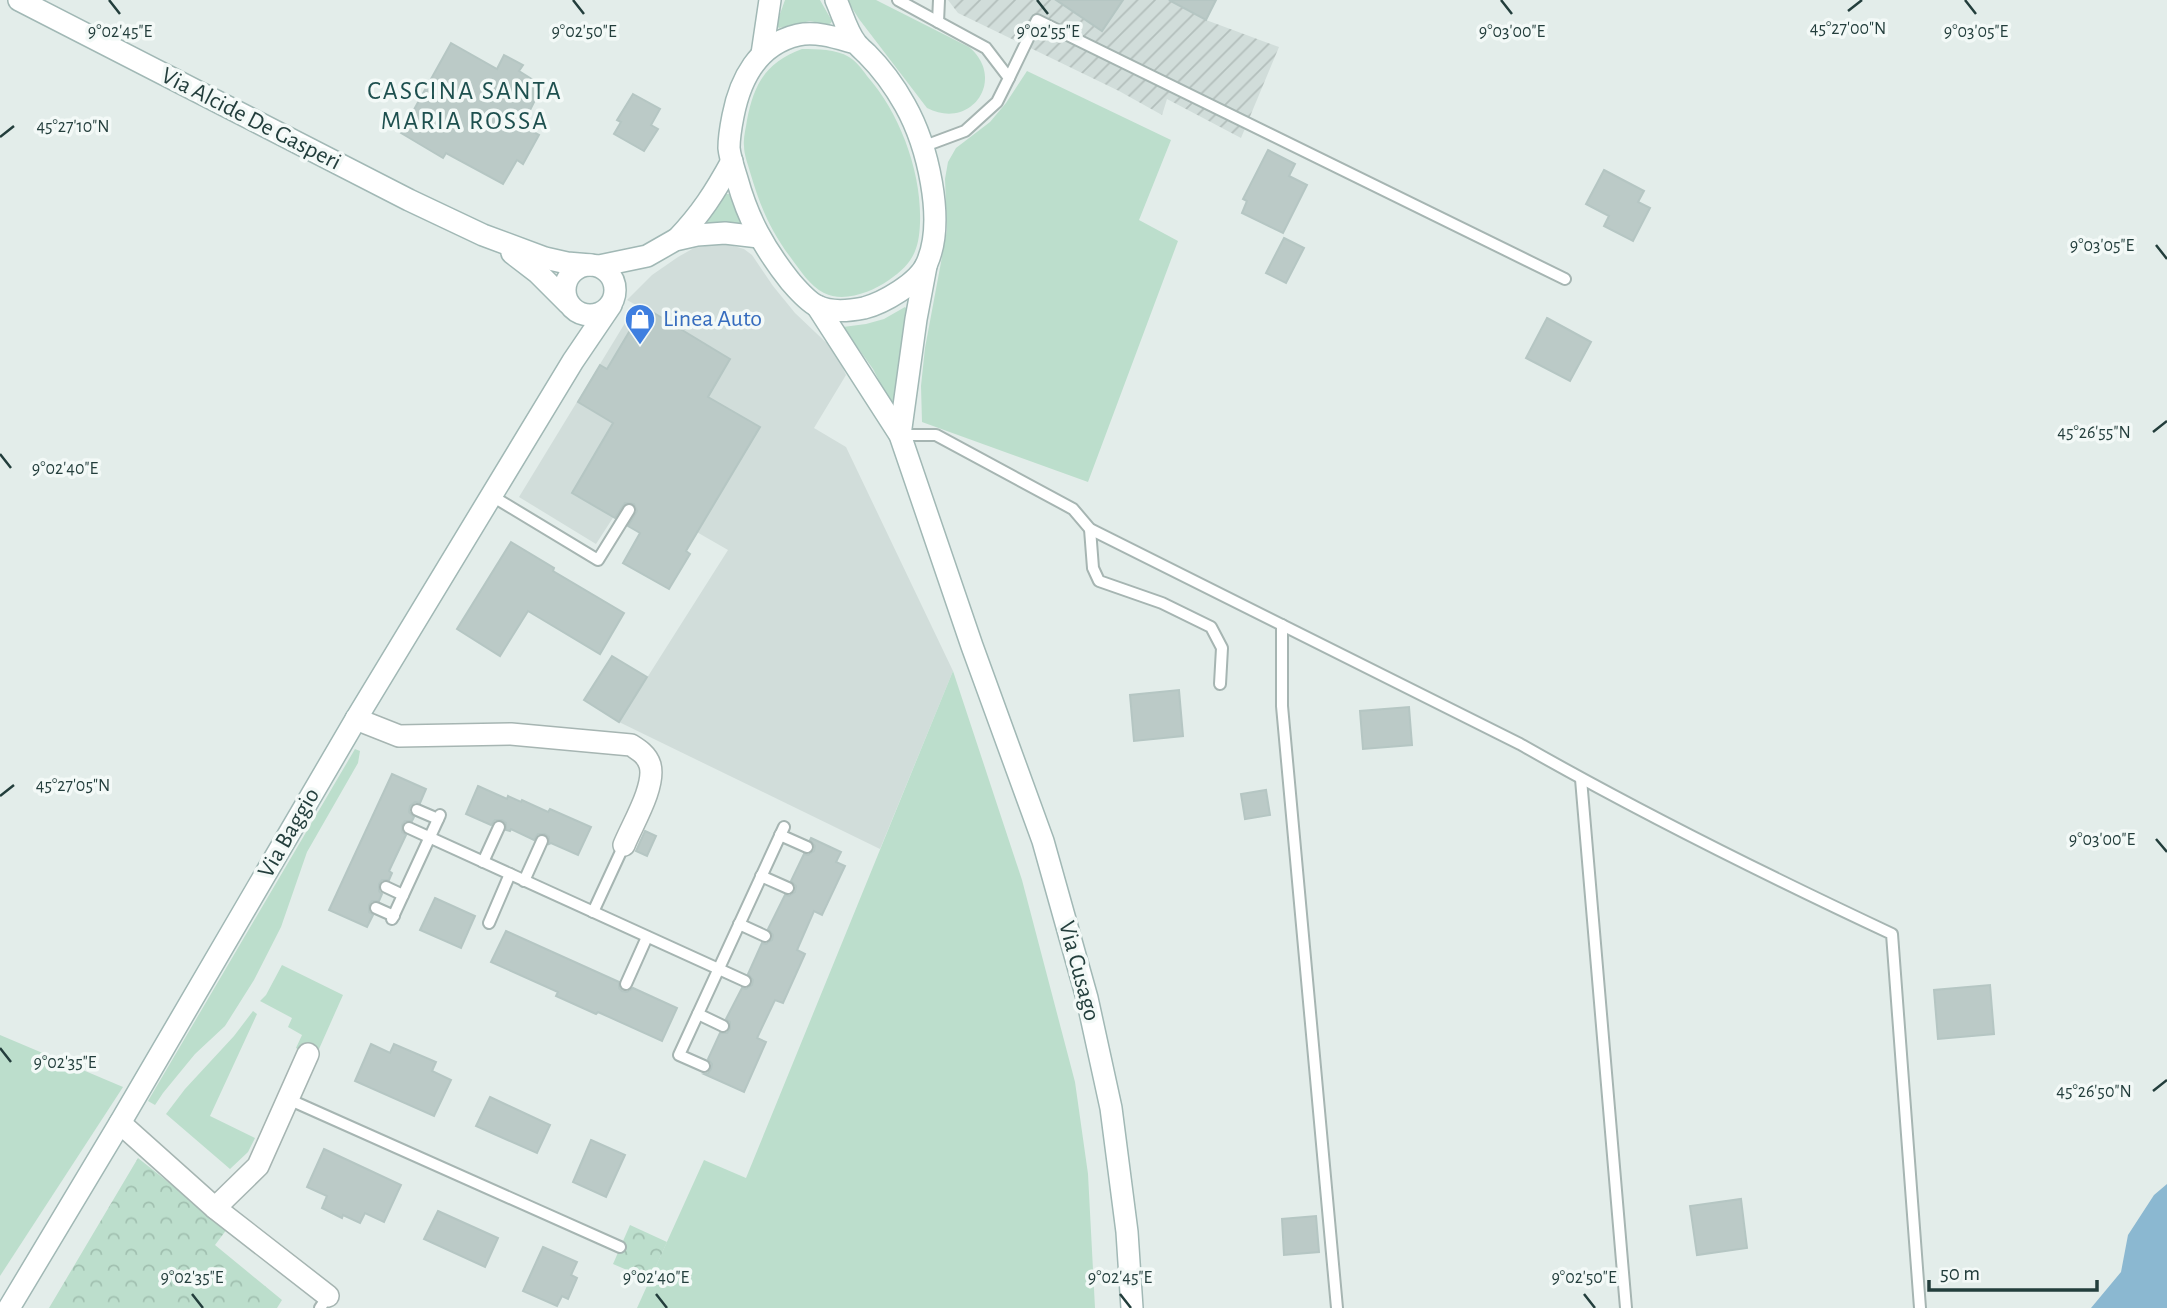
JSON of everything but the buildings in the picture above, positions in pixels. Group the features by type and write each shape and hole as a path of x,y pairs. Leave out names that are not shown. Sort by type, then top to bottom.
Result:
{"street":[{"name":"Via Alcide De Gasperi","path":"19,0 409,201 483,235 567,263 595,265"},
{"path":"762,54 770,0"},
{"path":"836,0 855,43 896,88 907,108 922,147 934,202 932,243 916,319 900,435"},
{"path":"855,43 831,36 799,35 762,54 748,71 737,98 729,146 747,213 759,237 796,287 817,306 900,435"},
{"name":"Via Baggio","path":"595,265 647,256 675,240 697,219 732,161"},
{"name":"Via Baggio","path":"675,240 725,233 759,237"},
{"name":"Via Alcide De Gasperi","path":"483,235 516,255 571,306"},
{"name":"Via Baggio","path":"9,1308 121,1123 356,719 573,361 612,301 647,256"},
{"path":"595,265 611,275 616,290 612,301 601,313 585,315 571,306 565,290 568,277 578,268 595,265"},
{"path":"817,306 836,311 872,306 908,285 926,265"},
{"name":"Via Baggio","path":"571,306 575,337 573,361"},
{"name":"Via Cusago","path":"900,435 972,646 1043,841 1087,998 1111,1108 1127,1232 1132,1308"},
{"path":"356,719 399,736 511,734 631,745 642,752 650,764 652,777 624,845"},
{"path":"215,1208 258,1166 308,1054"},
{"path":"121,1123 324,1302"}],"lane":[{"path":"898,0 986,48 1009,78"},
{"path":"938,22 939,0"},
{"path":"922,147 965,131 997,102 1037,20 1565,279"},
{"path":"900,435 936,435 1073,509 1090,529 1520,744 1581,779 1774,879 1892,934 1920,1308"},
{"path":"492,496 598,560 629,510"},
{"path":"1090,529 1093,568 1099,581 1162,604 1211,627 1222,648 1220,684"},
{"path":"1282,625 1282,706 1337,1308"},
{"path":"1581,779 1626,1308"},
{"path":"376,908 393,917 439,817 417,810"},
{"path":"483,862 499,827"},
{"path":"409,828 745,981"},
{"path":"704,1066 679,1055 782,831 807,847"},
{"path":"524,881 542,841"},
{"path":"593,912 624,845"},
{"path":"489,923 510,874"},
{"path":"761,876 788,888"},
{"path":"386,887 403,895"},
{"path":"739,924 765,936"},
{"path":"626,984 648,937"},
{"path":"698,1014 723,1026"},
{"path":"288,1099 621,1247"}],"shaded area":[{"path":"948,0 1216,0 1206,20 1279,47 1241,138 1167,99 1162,115 1119,91 958,13"},
{"path":"723,243 744,249 752,255 795,313 835,351 846,375 814,428 846,447 953,671 880,849 619,722 728,550 629,493 596,544 519,497 636,305 627,300 652,275 678,257 694,248"}],"green space":[{"path":"785,0 820,0 832,21 828,25 810,21 779,28 776,25"},
{"path":"847,0 876,0 969,47 980,60 985,73 979,98 970,107 957,113 943,113 927,108"},
{"path":"802,49 838,52 856,63 889,108 899,126 913,164 920,204 916,249 909,262 897,274 858,295 832,296 819,290 806,277 771,227 745,156 747,120 758,85 779,61"},
{"path":"1027,71 1171,140 1139,220 1178,241 1088,482 922,422 921,386 925,348 947,230 945,179 948,162 956,148 990,122"},
{"path":"726,194 729,194 741,225 710,225 708,220"},
{"path":"905,307 908,310 893,408 873,369 843,327 884,319"},
{"path":"953,671 1022,880 1075,1082 1088,1174 1095,1308 637,1308 704,1160 746,1178"},
{"path":"355,749 360,751 358,763 307,852 281,927 254,980 225,1026 195,1054 155,1105 148,1101"},
{"path":"282,965 343,995 315,1058 296,1048 302,1035 288,1027 292,1018 260,1001"},
{"path":"253,1011 257,1014 210,1116 255,1138 248,1152 230,1169 166,1114"},
{"path":"0,1035 123,1087 0,1276"},
{"path":"138,1158 227,1229 215,1245 282,1300 277,1308 49,1308"},
{"path":"630,1225 667,1242 650,1280 613,1264"}],"water":[{"path":"2167,1184 2167,1308 2091,1308 2121,1272 2128,1235 2154,1195"}],"place":[{"name":"Linea Auto","path":"640,346"}],"district":[{"name":"CASCINA SANTA MARIA ROSSA","path":"465,106"}]}
